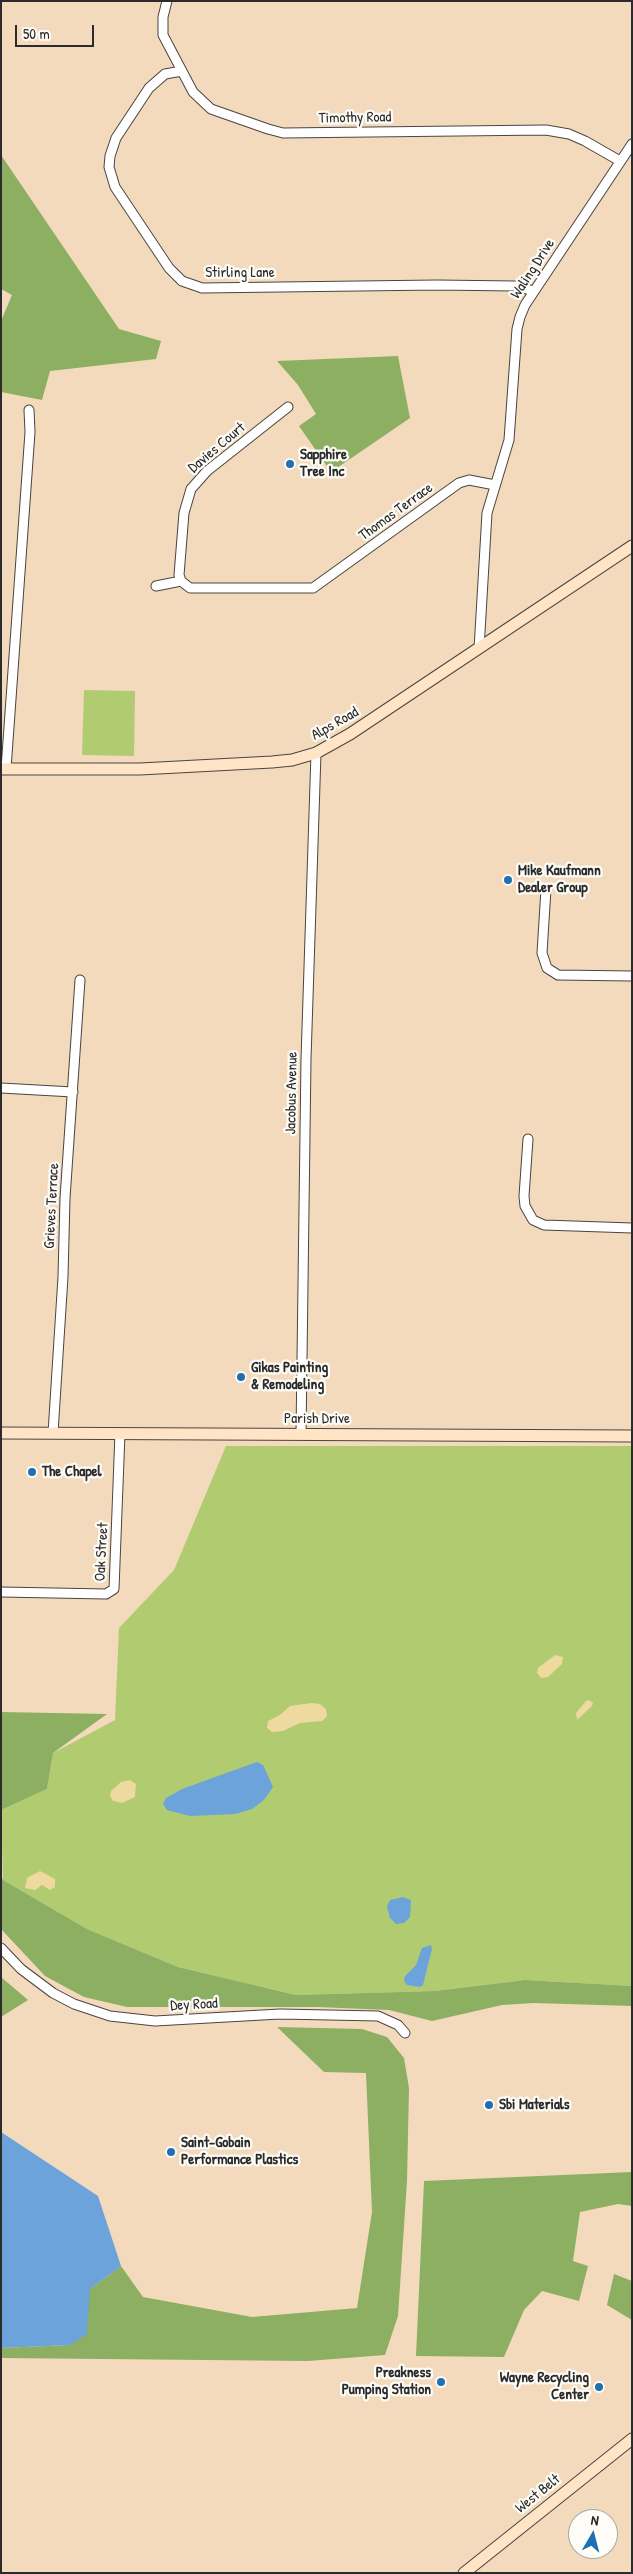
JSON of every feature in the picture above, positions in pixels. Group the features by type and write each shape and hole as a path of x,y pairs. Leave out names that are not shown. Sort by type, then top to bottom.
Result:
{"main road":[{"name":"Alps Road","path":"3,769 140,769 272,762 292,760 316,753 350,734 632,546"},
{"name":"Parish Drive","path":"1,1433 632,1436"},
{"name":"West Belt","path":"464,2573 632,2439"}],"street":[{"name":"Timothy Road","path":"167,1 163,17 163,35 193,92 211,109 268,129 284,132 546,130 569,134 620,161"},
{"name":"Stirling Lane","path":"182,71 165,74 149,88 116,138 110,156 110,167 115,187 169,268 182,281 202,288 438,285 515,286 534,291"},
{"name":"Waling Drive","path":"496,485 509,440 517,329 525,305 632,144"},
{"name":"Davies Court","path":"181,581 178,575 184,514 191,489 207,471 288,407"},
{"path":"3,769 30,432 29,410"},
{"name":"Thomas Terrace","path":"156,586 181,581 190,588 313,588 460,483 469,480 496,485"},
{"path":"479,649 486,521 496,485"},
{"name":"Jacobus Avenue","path":"301,1434 306,1059 316,753"},
{"path":"546,889 542,953 547,968 558,975 632,976"},
{"name":"Grieves Terrace","path":"53,1433 80,980"},
{"path":"1,1088 73,1092"},
{"path":"528,1139 524,1196 525,1206 533,1220 544,1225 632,1228"},
{"name":"Oak Street","path":"1,1592 106,1594 114,1589 120,1433"},
{"name":"Dey Road","path":"1,1948 21,1969 53,1993 74,2004 110,2016 155,2021 280,2014 378,2016 398,2025 405,2033"}],"green space":[{"path":"1,155 119,329 161,341 156,359 50,371 42,400 1,392 1,321 12,295 1,289"},
{"path":"398,356 410,418 331,472 299,426 316,414 298,385 277,361"},
{"path":"84,690 135,691 134,756 82,755"},
{"path":"226,1446 632,1446 632,1986 525,1980 435,1991 296,1995 178,1967 87,1929 3,1880 1,1810 47,1789 53,1753 115,1720 119,1628 174,1570"},
{"path":"1,1712 107,1714 53,1753 47,1789 1,1810"},
{"path":"1,1875 3,1880 87,1929 178,1967 296,1995 435,1991 525,1980 632,1986 632,2006 534,2003 502,2005 432,2021 389,2010 317,2007 127,2007 84,1997 45,1976 1,1929"},
{"path":"1,1977 28,2000 1,2017"},
{"path":"277,2027 362,2029 387,2037 404,2058 409,2088 407,2181 398,2316 385,2355 308,2361 1,2358 1,2348 70,2345 90,2289 121,2266 143,2297 252,2317 357,2308 372,2212 366,2073 324,2072"},
{"path":"632,2172 632,2206 618,2204 580,2212 573,2261 588,2266 579,2301 542,2291 524,2310 504,2357 416,2356 424,2181"},
{"path":"614,2274 632,2281 632,2320 607,2305"}],"sand":[{"path":"555,1655 563,1657 562,1664 548,1677 541,1678 537,1673 538,1668"},
{"path":"589,1700 593,1703 592,1706 577,1720 576,1713"},
{"path":"312,1703 320,1704 326,1709 327,1716 322,1721 300,1723 283,1731 272,1732 267,1728 268,1721 280,1715 290,1706"},
{"path":"130,1780 136,1784 135,1797 122,1803 113,1801 110,1796 111,1791 121,1782"},
{"path":"40,1871 55,1879 55,1887 50,1890 42,1885 35,1890 25,1888 27,1878"}],"water":[{"path":"257,1762 263,1765 273,1787 264,1800 252,1809 235,1814 190,1816 167,1810 163,1804 166,1798 182,1789"},
{"path":"403,1897 411,1900 410,1917 404,1923 396,1924 390,1918 387,1906 390,1900"},
{"path":"431,1945 432,1949 423,1985 420,1987 407,1985 404,1981 405,1976 416,1965 422,1948"},
{"path":"1,2132 98,2196 121,2266 90,2289 87,2334 70,2345 1,2348"}],"place":[{"name":"Sapphire Tree Inc","path":"290,464"},
{"name":"Mike Kaufmann Dealer Group","path":"508,880"},
{"name":"Gikas Painting & Remodeling","path":"241,1377"},
{"name":"The Chapel","path":"32,1472"},
{"name":"Sbi Materials","path":"489,2105"},
{"name":"Saint-Gobain Performance Plastics","path":"171,2152"},
{"name":"Preakness Pumping Station","path":"441,2382"},
{"name":"Wayne Recycling Center","path":"599,2387"}]}
